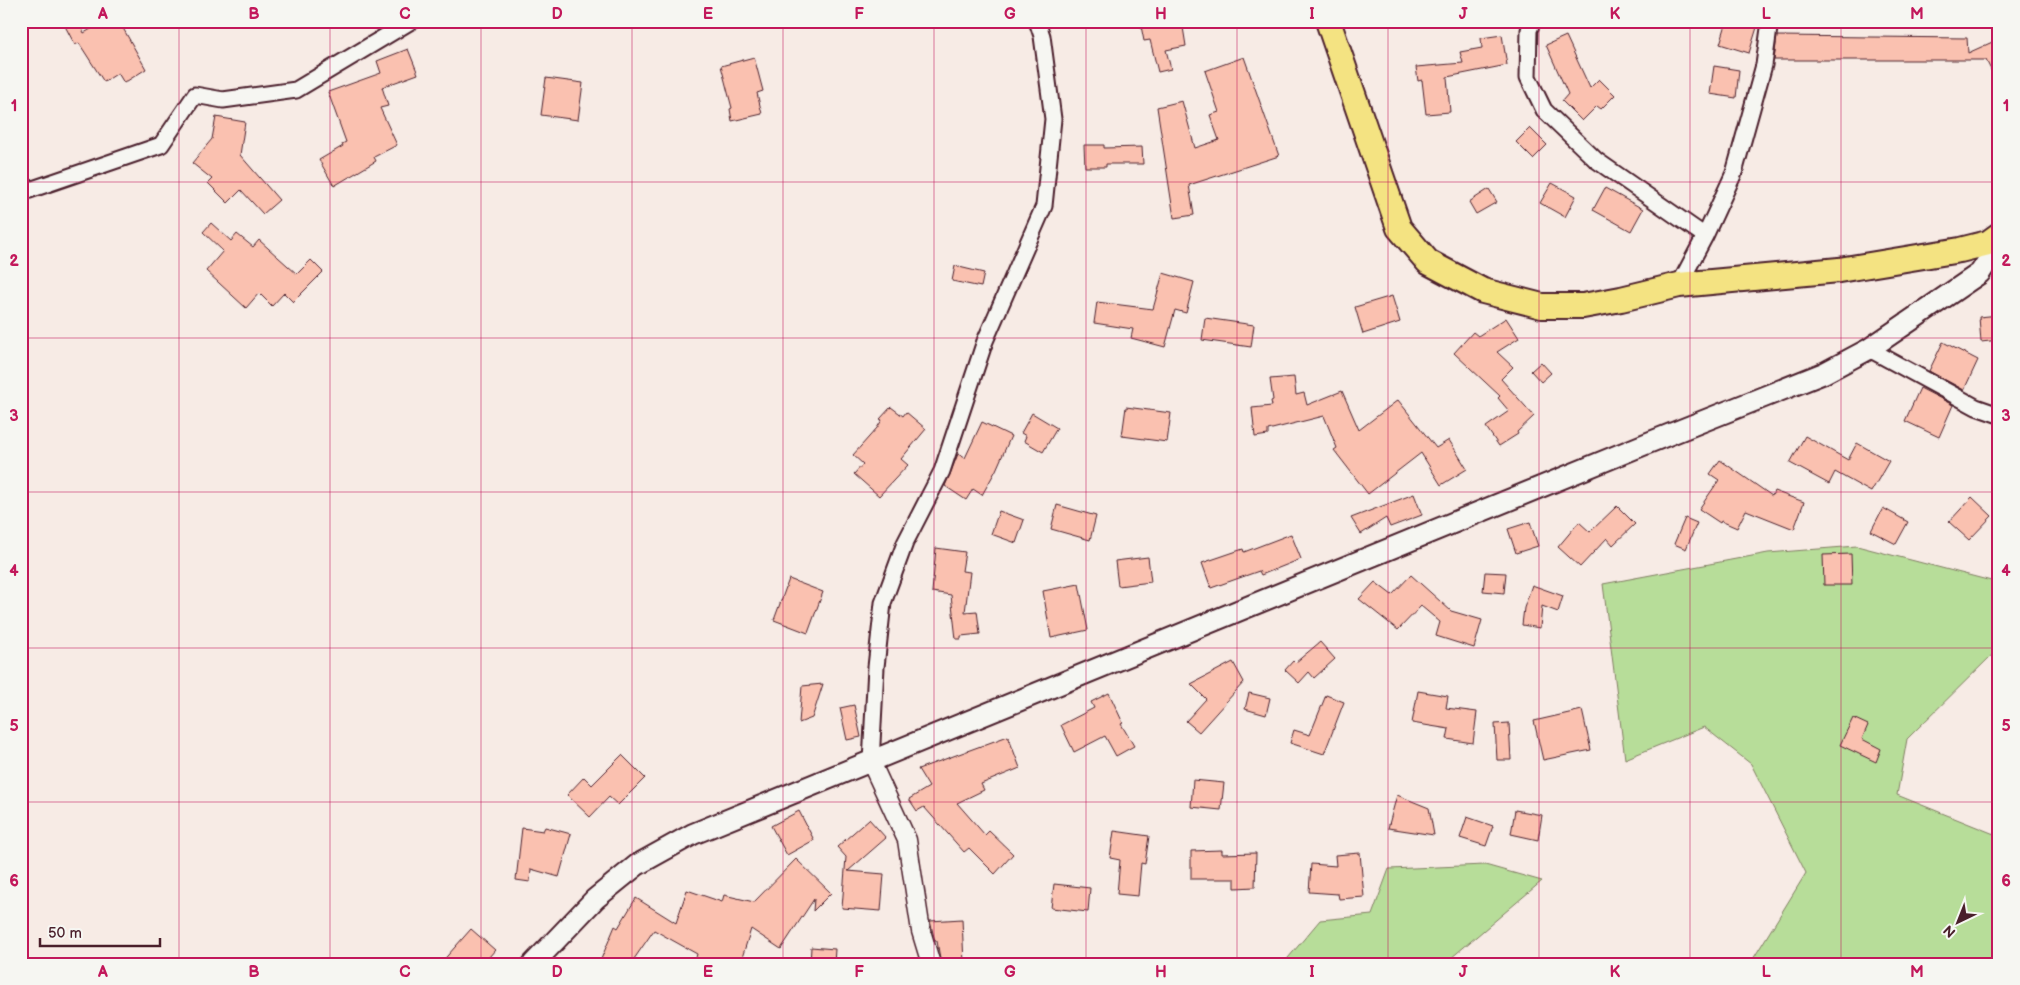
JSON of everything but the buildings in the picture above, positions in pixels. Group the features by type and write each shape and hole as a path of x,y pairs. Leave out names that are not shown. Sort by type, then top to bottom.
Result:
{"highway":[{"path":"1328,21 1399,228 1428,262 1483,291 1542,306 1583,306 1621,300 1679,285 1839,270 1960,250 1988,243 1999,235"}],"main road":[{"path":"533,964 595,899 644,861 693,834 1648,443 1824,373 1868,349 1980,273 1999,244"}],"street":[{"path":"21,193 160,145 195,94 223,100 296,90 411,21"},
{"path":"931,964 921,931 907,840 870,762 876,667 883,603 905,543 942,471 985,341 1044,206 1054,119 1042,36 1037,21"},
{"path":"1533,21 1529,30 1528,78 1544,110 1596,160 1705,236"},
{"path":"1679,285 1705,236 1734,174 1764,65 1770,21"},
{"path":"1868,349 1976,407 1999,415"}],"green space":[{"path":"1857,546 1999,583 1999,648 1907,739 1897,795 1999,836 1999,964 1750,964 1806,873 1751,764 1704,727 1625,759 1603,584 1768,553"},
{"path":"1485,865 1542,881 1444,964 1283,964 1320,920 1372,915 1389,869"}]}
